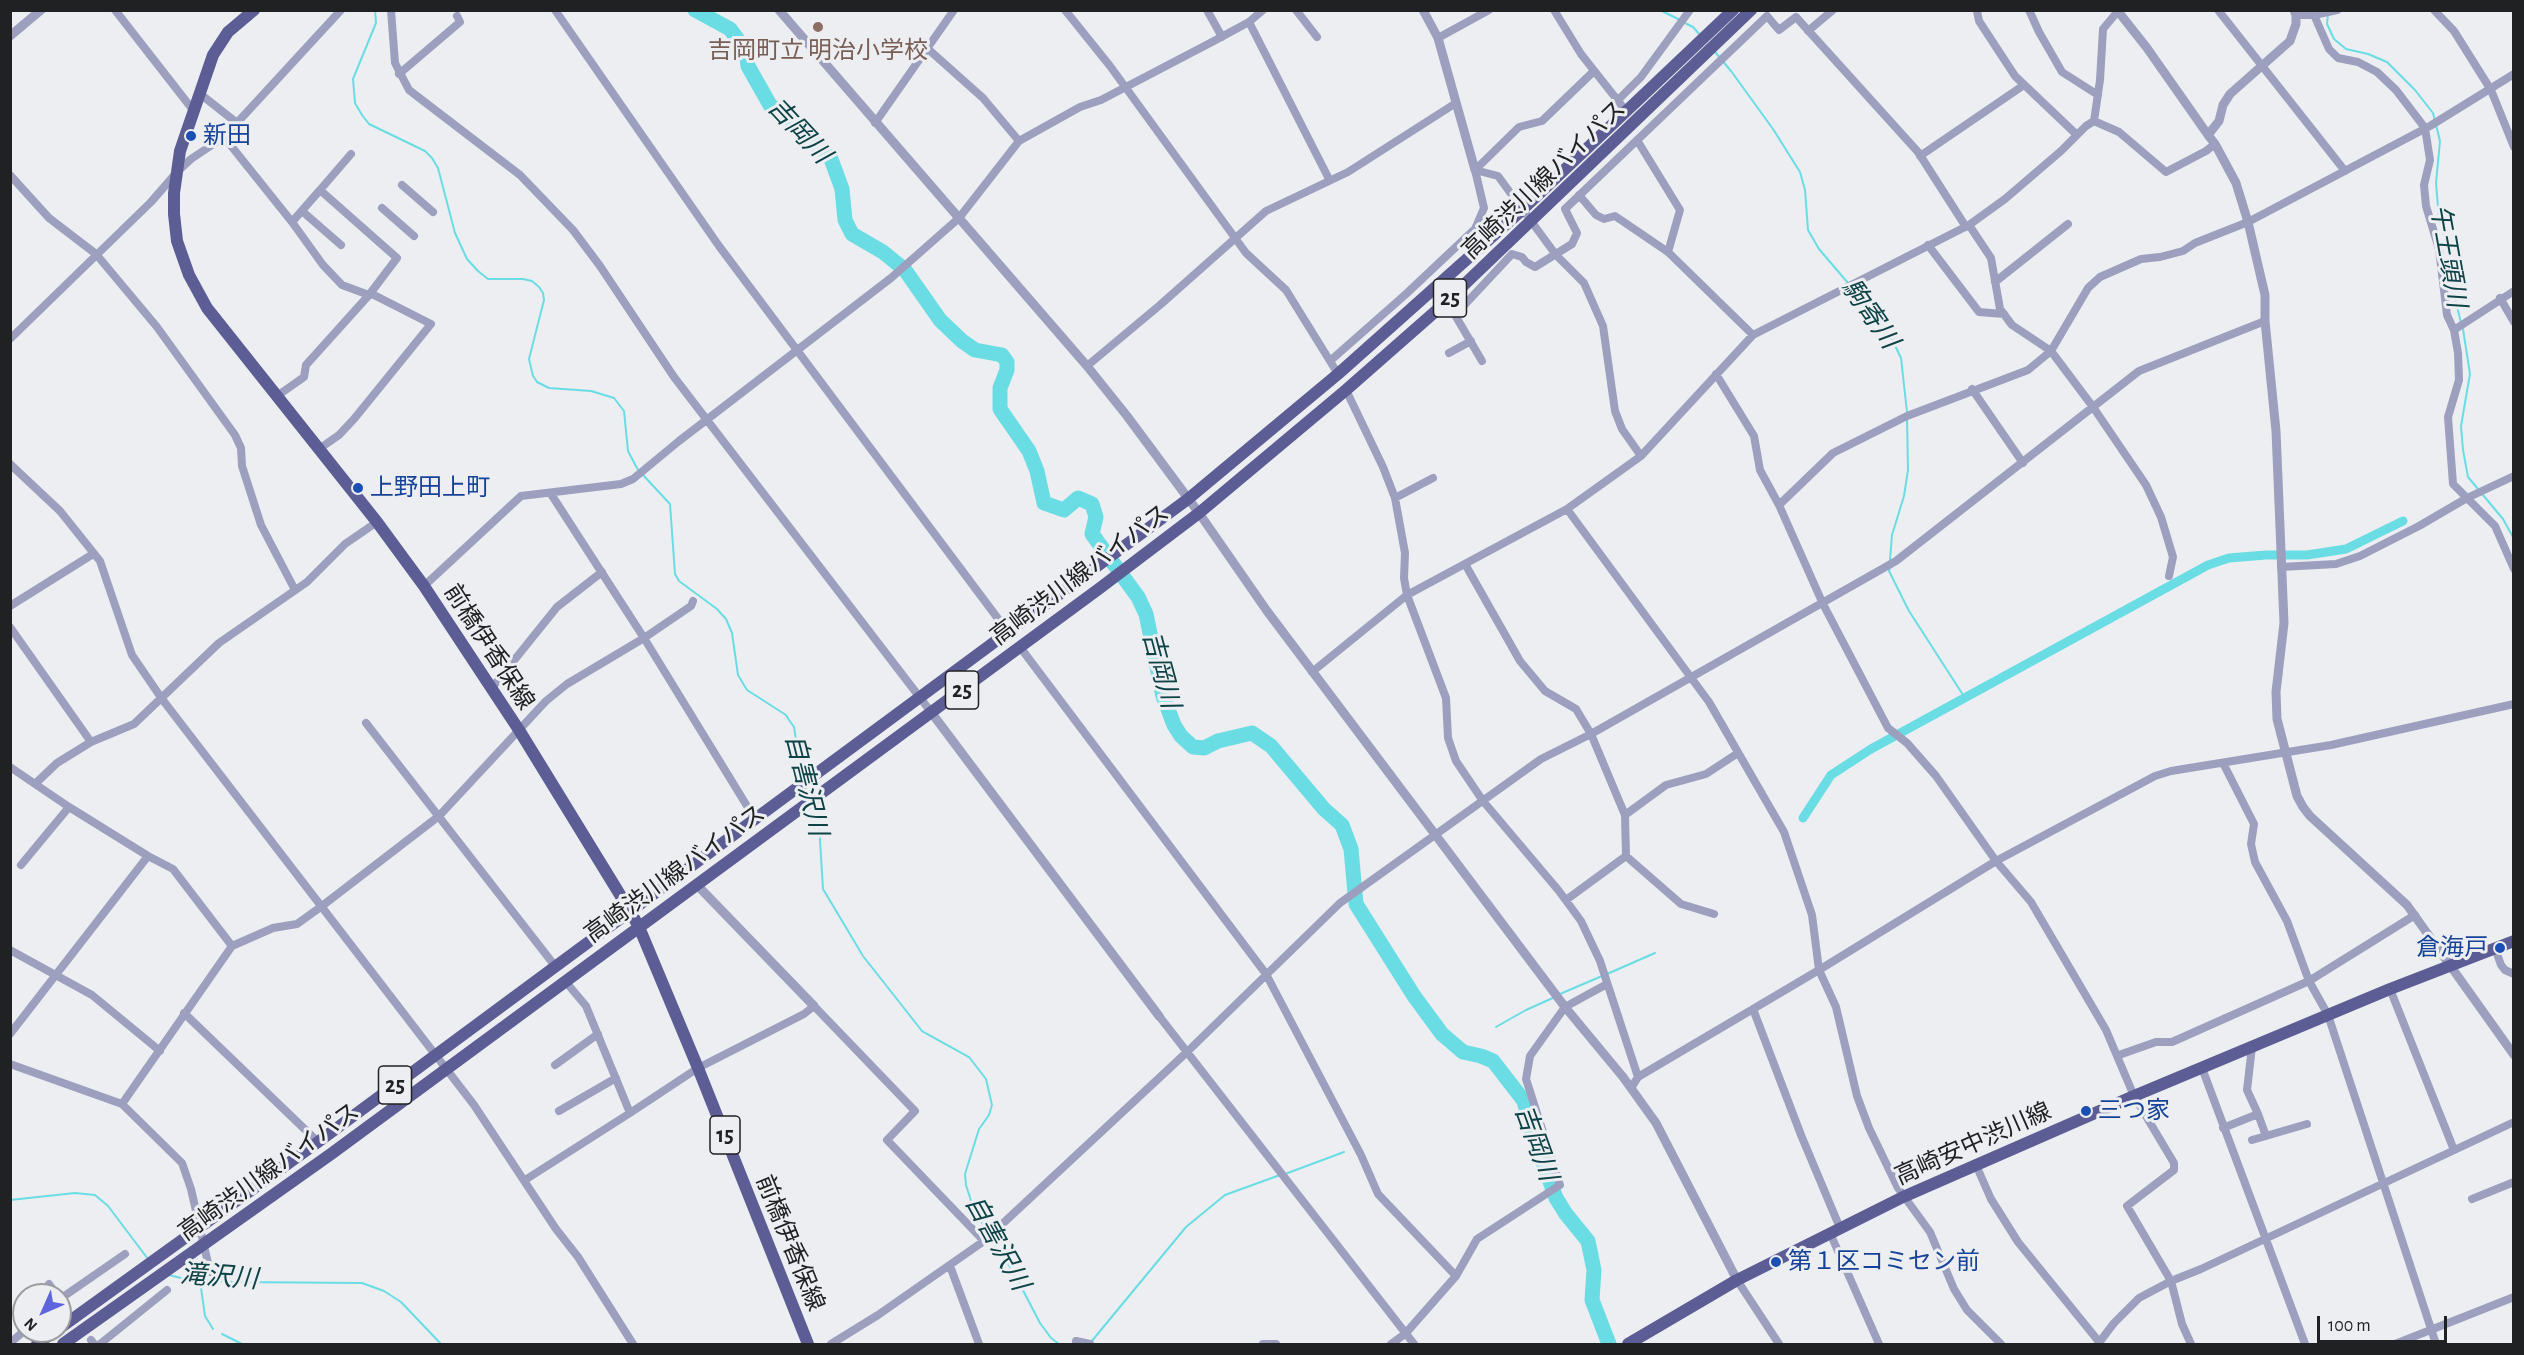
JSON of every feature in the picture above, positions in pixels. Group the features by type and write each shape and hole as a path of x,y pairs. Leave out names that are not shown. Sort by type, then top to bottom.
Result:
{"main road":[{"name":"前橋伊香保線","path":"254,10 228,32 213,55 180,152 174,193 177,241 189,275 207,308 377,522 424,586 519,730 630,911 639,927 698,1068 808,1344"},
{"name":"高崎渋川線バイパス","path":"72,1319 318,1142 1188,499 1338,374 1522,210 1733,10"},
{"name":"高崎渋川線バイパス","path":"63,1344 447,1069 1199,513 1346,390 1444,303 1752,10"},
{"name":"高崎安中渋川線","path":"1628,1344 1737,1280 1903,1197 2134,1096 2514,940"}],"street":[{"path":"10,36 41,10"},
{"path":"115,10 193,110"},
{"path":"10,339 151,202 178,171 191,159 224,137 341,10"},
{"path":"391,10 395,63 409,90 520,175 573,230 600,266 674,377 825,571 1159,1016 1414,1344"},
{"path":"555,10 685,199 1008,632"},
{"path":"779,10 1087,366 1199,513 1312,672 1565,1007 1631,1088 1656,1123 1737,1280 1779,1344"},
{"path":"875,123 954,10"},
{"path":"1065,10 1246,253 1286,290 1338,374"},
{"path":"1207,10 1222,37"},
{"path":"424,586 521,496 621,484 633,479 891,278 959,218 1019,141 1080,107 1222,37 1249,22 1263,10"},
{"path":"1296,10 1317,37"},
{"path":"1330,361 1414,288 1475,229 1484,208 1438,39 1423,10"},
{"path":"1438,39 1489,10"},
{"path":"1554,10 1594,71 1626,111"},
{"path":"1618,99 1641,77 1690,10"},
{"path":"1808,31 1833,10"},
{"path":"2030,10 2039,32 2062,72 2098,95"},
{"path":"2218,10 2346,171"},
{"path":"2208,135 2219,121 2223,105 2230,94 2290,41 2295,13 2314,15 2337,10"},
{"path":"2434,10 2454,31 2491,90 2514,147"},
{"path":"1977,11 1979,21 2015,76 2077,135"},
{"path":"1312,672 1407,595 1567,509 1641,456 1753,335 1968,226 2005,199 2094,121 2103,29 2117,11 2147,48 2215,144 2236,183 2248,222 2265,295 2265,321 2276,431 2284,623 2277,692 2277,719 2297,796 2310,816 2395,892 2415,915 2514,1055"},
{"path":"399,74 460,22 458,12"},
{"path":"1455,315 1512,254 1522,257 1535,267 1572,244 1577,233 1565,209 1771,13 1779,30 1796,17 1920,156 1991,258 2000,309 2012,325 2051,351 2093,407 2146,485 2173,557 2169,576"},
{"path":"2314,15 2329,49 2338,58 2358,62 2377,72 2396,90 2427,127 2430,160 2424,185 2426,206 2439,249 2447,315 2456,328 2458,353 2459,380 2448,417 2453,484 2495,526 2514,569"},
{"path":"1249,22 1329,179"},
{"path":"928,49 983,98 1019,141"},
{"path":"1475,170 1519,127 1542,121 1594,71"},
{"path":"1779,505 1833,453 1907,416 1972,389 2028,370 2051,351 2088,288 2100,277 2141,259 2183,251 2195,243 2248,222 2444,118 2514,74"},
{"path":"1920,156 2024,85"},
{"path":"199,93 237,123"},
{"path":"1087,366 1266,211 1362,164 1456,103"},
{"path":"2094,121 2119,132 2166,172 2215,144"},
{"path":"224,137 323,265 342,285 369,295 372,294 431,324 354,419 339,435 319,449"},
{"path":"1637,140 1680,210 1668,252"},
{"path":"292,222 351,154"},
{"path":"1475,170 1498,176 1556,255 1584,283 1603,326 1615,411 1630,442 1641,456"},
{"path":"10,175 49,218 96,254 157,327 235,435 241,448 242,466 261,525 295,590"},
{"path":"402,185 433,212"},
{"path":"277,396 304,377 306,365 369,295 397,258 320,190"},
{"path":"1579,195 1596,215 1604,219 1616,216 1668,252 1753,335"},
{"path":"382,208 414,237"},
{"path":"302,212 341,245"},
{"path":"1995,282 2068,224"},
{"path":"1928,245 1980,312 2004,314"},
{"path":"2456,328 2514,291"},
{"path":"2500,298 2514,321"},
{"path":"1444,303 1455,315 1482,361"},
{"path":"831,1344 984,1241 1187,1052 1340,903 1540,759 1591,734 1896,561 2139,371 2265,321"},
{"path":"1449,353 1471,341"},
{"path":"1716,374 1754,436 1760,470 1779,505 1823,604 1888,728 1907,743 1936,776 1996,861 2031,902 2106,1030 2119,1055 2134,1096 2174,1163 2175,1170 2127,1206 2171,1281 2182,1324 2191,1344"},
{"path":"1972,389 2023,463"},
{"path":"1346,390 1383,467 1395,498 1405,553 1404,578 1407,595 1446,698 1448,738 1456,761 1483,801 1581,921 1600,961 1638,1077"},
{"path":"10,464 60,512 100,561 132,655 162,699 474,1105 578,1257 633,1344"},
{"path":"2281,567 2336,564 2360,556 2467,498 2514,476"},
{"path":"1395,498 1433,478"},
{"path":"551,494 644,638 755,819"},
{"path":"1567,509 1709,702 1784,832 1812,915 1819,970 1836,1007 1861,1107 1869,1128 1903,1197 1930,1232 1954,1289 1967,1310 2001,1344"},
{"path":"35,784 57,763 92,742 134,724 219,643 307,582 345,544 377,522"},
{"path":"10,606 93,554"},
{"path":"1465,564 1520,661 1545,692 1576,710 1591,734 1625,815 1626,856 1681,904 1714,914"},
{"path":"491,689 557,607 602,572"},
{"path":"122,1104 232,946 273,928 297,924 322,906 439,816 546,701 567,684 644,638 691,606 693,601"},
{"path":"10,627 92,742"},
{"path":"1020,647 1266,974 1361,1155 1378,1194 1456,1276"},
{"path":"1631,1088 1638,1077 1819,970 1996,861 2155,776 2172,771 2285,753 2514,704"},
{"path":"366,723 555,966"},
{"path":"1625,815 1666,785 1706,774 1738,753"},
{"path":"2223,763 2254,824 2251,844 2255,862 2287,921 2309,981 2328,1015 2436,1344"},
{"path":"10,766 69,807 173,869 232,946"},
{"path":"21,865 69,807"},
{"path":"10,1034 148,856"},
{"path":"1566,900 1626,856"},
{"path":"697,885 915,1111 887,1140 984,1241"},
{"path":"2119,1055 2156,1042 2172,1042 2309,981 2415,915"},
{"path":"2495,948 2501,965 2505,970 2514,974"},
{"path":"10,950 92,995 160,1051"},
{"path":"565,981 586,1006 630,1113"},
{"path":"1391,1344 1405,1334 1456,1276 1477,1239 1560,1185 1526,1079 1530,1056 1565,1007 1607,984"},
{"path":"2390,989 2454,1150"},
{"path":"525,1180 698,1068 804,1014 814,1006"},
{"path":"1753,1009 1879,1344"},
{"path":"184,1013 318,1142"},
{"path":"555,1065 598,1034"},
{"path":"2252,1047 2247,1090 2266,1136"},
{"path":"10,1064 122,1104 182,1163 191,1189 210,1272"},
{"path":"2202,1068 2305,1344"},
{"path":"559,1111 616,1078"},
{"path":"2223,1128 2258,1113"},
{"path":"1976,1165 1991,1199 2018,1242 2099,1344 2114,1323 2139,1298 2514,1122"},
{"path":"2252,1140 2307,1124"},
{"path":"2472,1199 2514,1182"},
{"path":"72,1291 125,1254"},
{"path":"950,1266 979,1344"},
{"path":"100,1344 167,1290"},
{"path":"2395,1344 2514,1297"},
{"path":"1076,1341 1090,1344"},
{"path":"1263,1344 1276,1344"}],"waterway":[{"name":"自害沢川","path":"375,10 376,23 353,79 355,103 369,124 425,151 432,158 438,168 455,233 467,259 478,271 488,279 523,279 532,281 539,287 544,300 529,359 533,376 537,382 549,388 591,391 614,398 624,411 628,451 638,470"},
{"name":"吉岡川","path":"695,10 730,29 746,51 748,66 770,105 797,125 831,159 842,189 845,220 852,234 883,252 905,270 940,320 962,341 975,350 1002,355 1007,362 1007,370 1000,388 1000,409 1029,451 1037,471 1044,503 1064,510 1078,498 1092,504 1096,517 1092,534 1138,597 1146,614 1163,696 1174,725 1181,736 1193,747 1204,748 1218,741 1252,733 1271,746 1324,809 1342,825 1351,849 1356,904 1414,996 1442,1034 1463,1052 1493,1061 1524,1101 1532,1132 1556,1198 1588,1241 1594,1270 1592,1300 1609,1344"},
{"name":"駒寄川","path":"1660,10 1680,20"},
{"name":"午王頭川","path":"2328,14 2327,24 2334,39 2346,49 2368,54 2387,62 2415,90 2433,113 2440,141 2436,183 2439,219 2457,277 2455,298 2461,323"},
{"name":"駒寄川","path":"1685,23 1693,27 1701,36"},
{"name":"駒寄川","path":"1715,52 1773,129 1800,172 1805,190 1808,230 1819,249 1848,283"},
{"name":"駒寄川","path":"1852,288 1891,337 1901,358 1907,412"},
{"name":"午王頭川","path":"2463,329 2470,374 2461,426 2468,477 2503,519 2514,539"},
{"name":"駒寄川","path":"1890,560 1892,535 1904,496 1908,470 1907,418"},
{"name":"自害沢川","path":"643,475 670,504 675,574 679,581 717,609 726,619 732,633 738,675 747,690 786,715 794,727 802,780"},
{"path":"1803,818 1831,775 1871,749 2208,565 2229,558 2307,555 2346,549 2403,521"},
{"name":"駒寄川","path":"1890,566 1889,571 1909,611 1965,698"},
{"name":"自害沢川","path":"812,805 819,824 823,889 863,956 922,1031 969,1057 986,1079 992,1105 989,1115 979,1129 965,1174 972,1204 988,1234"},
{"path":"1607,974 1655,953"},
{"path":"1560,994 1602,976"},
{"path":"1496,1027 1555,997"},
{"path":"1285,1174 1344,1152"},
{"path":"1091,1342 1186,1227 1225,1195 1280,1175"},
{"name":"滝沢川","path":"10,1200 75,1193 95,1195 108,1206 148,1259"},
{"name":"自害沢川","path":"991,1239 1014,1273 1040,1323 1051,1338 1059,1344"},
{"name":"滝沢川","path":"169,1275 185,1279 233,1282 362,1283 384,1291 401,1302 441,1344"},
{"path":"200,1281 205,1316 213,1329"},
{"path":"222,1334 242,1344"}],"place":[{"name":"吉岡町立 明治小学校","path":"818,27"},
{"name":"新田","path":"191,136"},
{"name":"上野田上町","path":"358,488"},
{"name":"倉海戸","path":"2500,948"},
{"name":"三つ家","path":"2086,1111"},
{"name":"第１区コミセン前","path":"1776,1262"}]}
